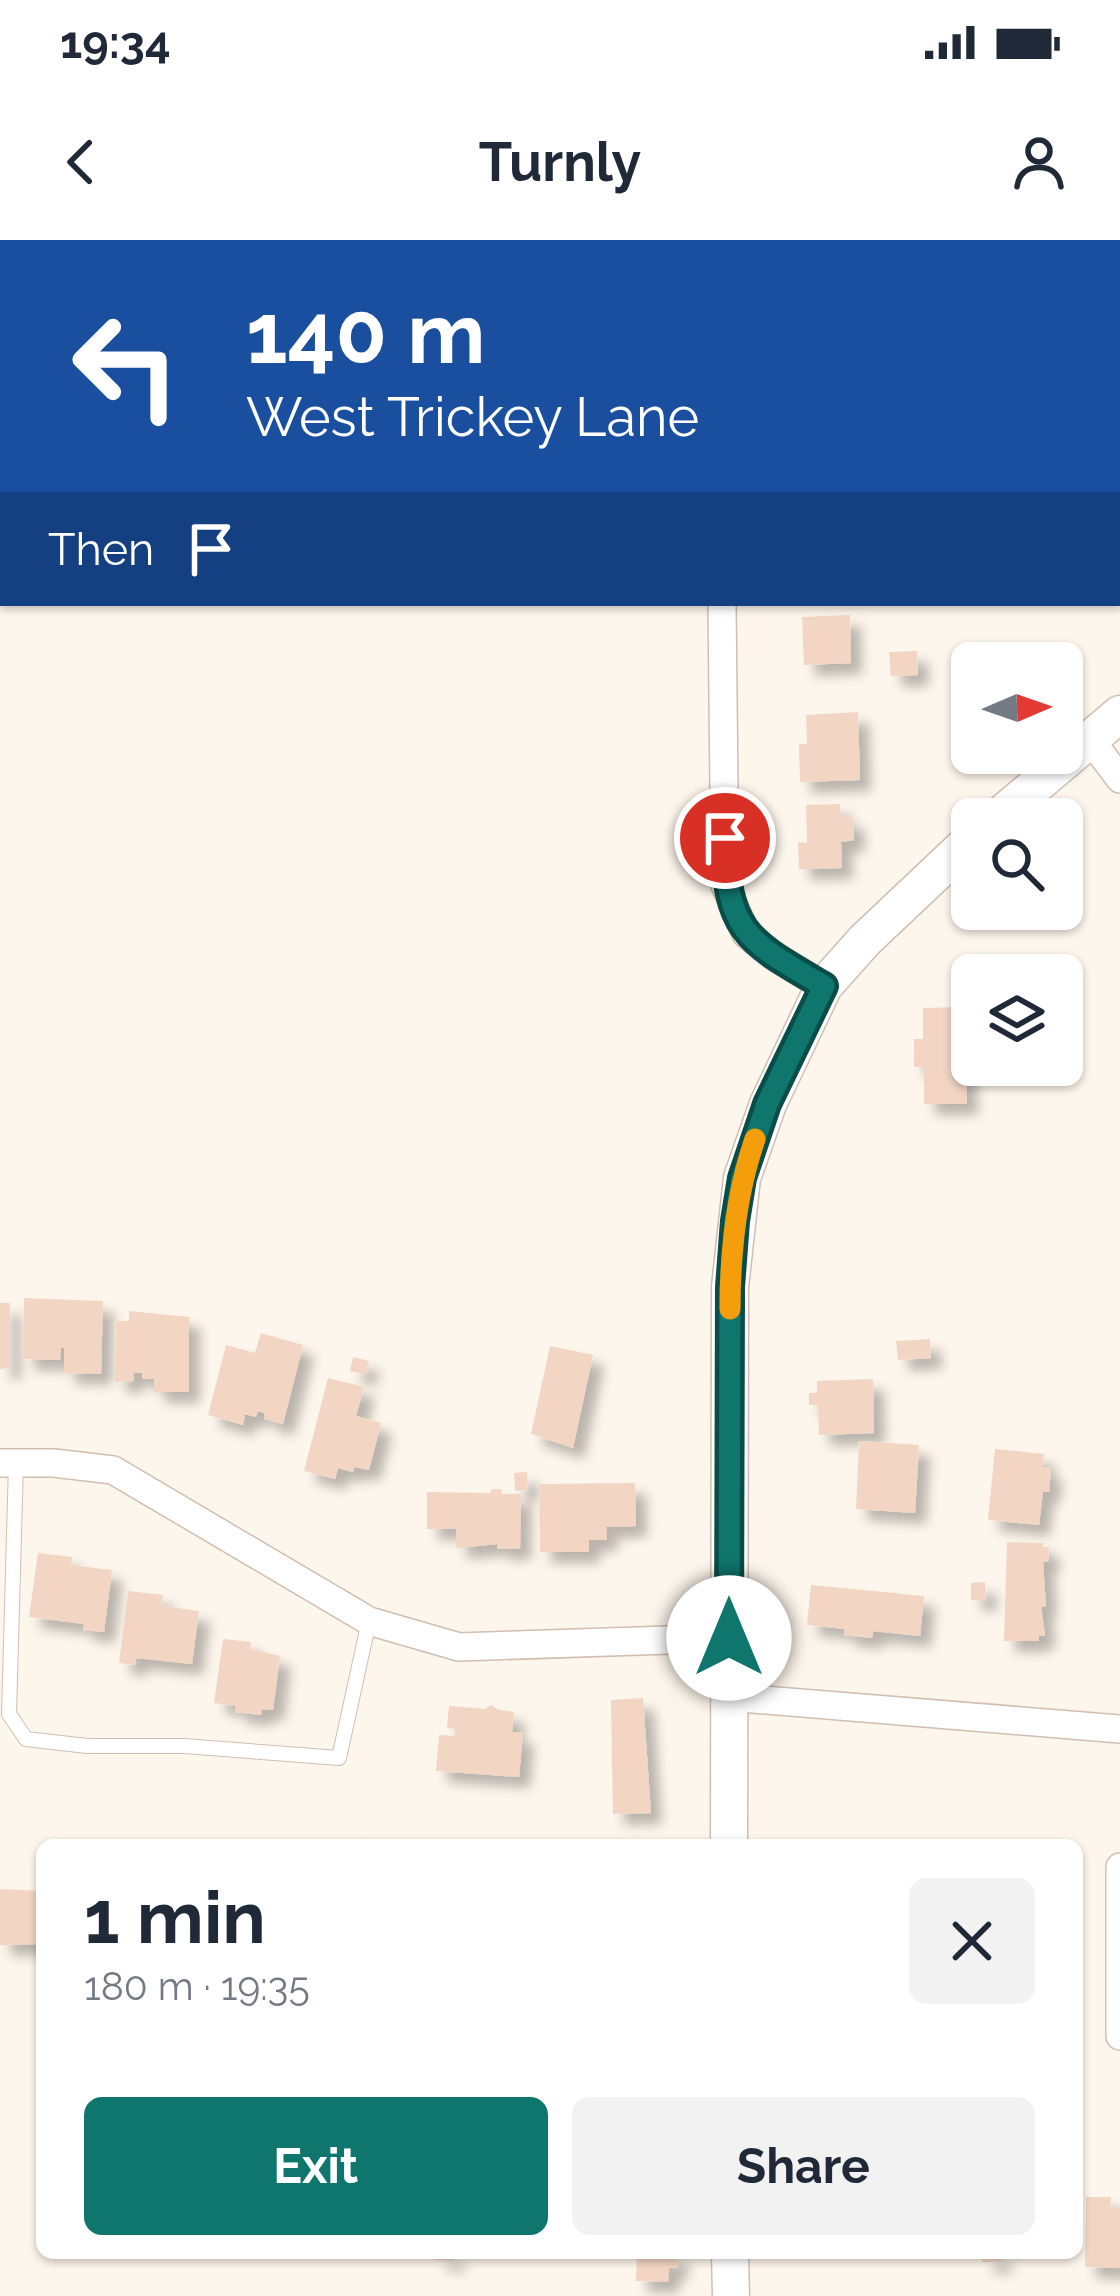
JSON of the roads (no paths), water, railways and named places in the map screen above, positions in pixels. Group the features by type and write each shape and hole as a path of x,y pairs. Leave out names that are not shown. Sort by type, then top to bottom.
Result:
{"street":[{"path":"722,606 725,885 746,934 824,986"},
{"path":"1021,798 1120,714"},
{"path":"1090,739 1120,778"},
{"path":"729,1839 730,1287 742,1178 767,1104 824,986 951,858"},
{"path":"8,1463 112,1470 369,1621 459,1647 729,1638"},
{"path":"728,1697 1120,1729"},
{"path":"1120,1868 1120,2036"},
{"path":"730,2259 730,2296"}],"lane":[{"path":"8,1463 9,1714 26,1739 339,1758 369,1621"}]}
